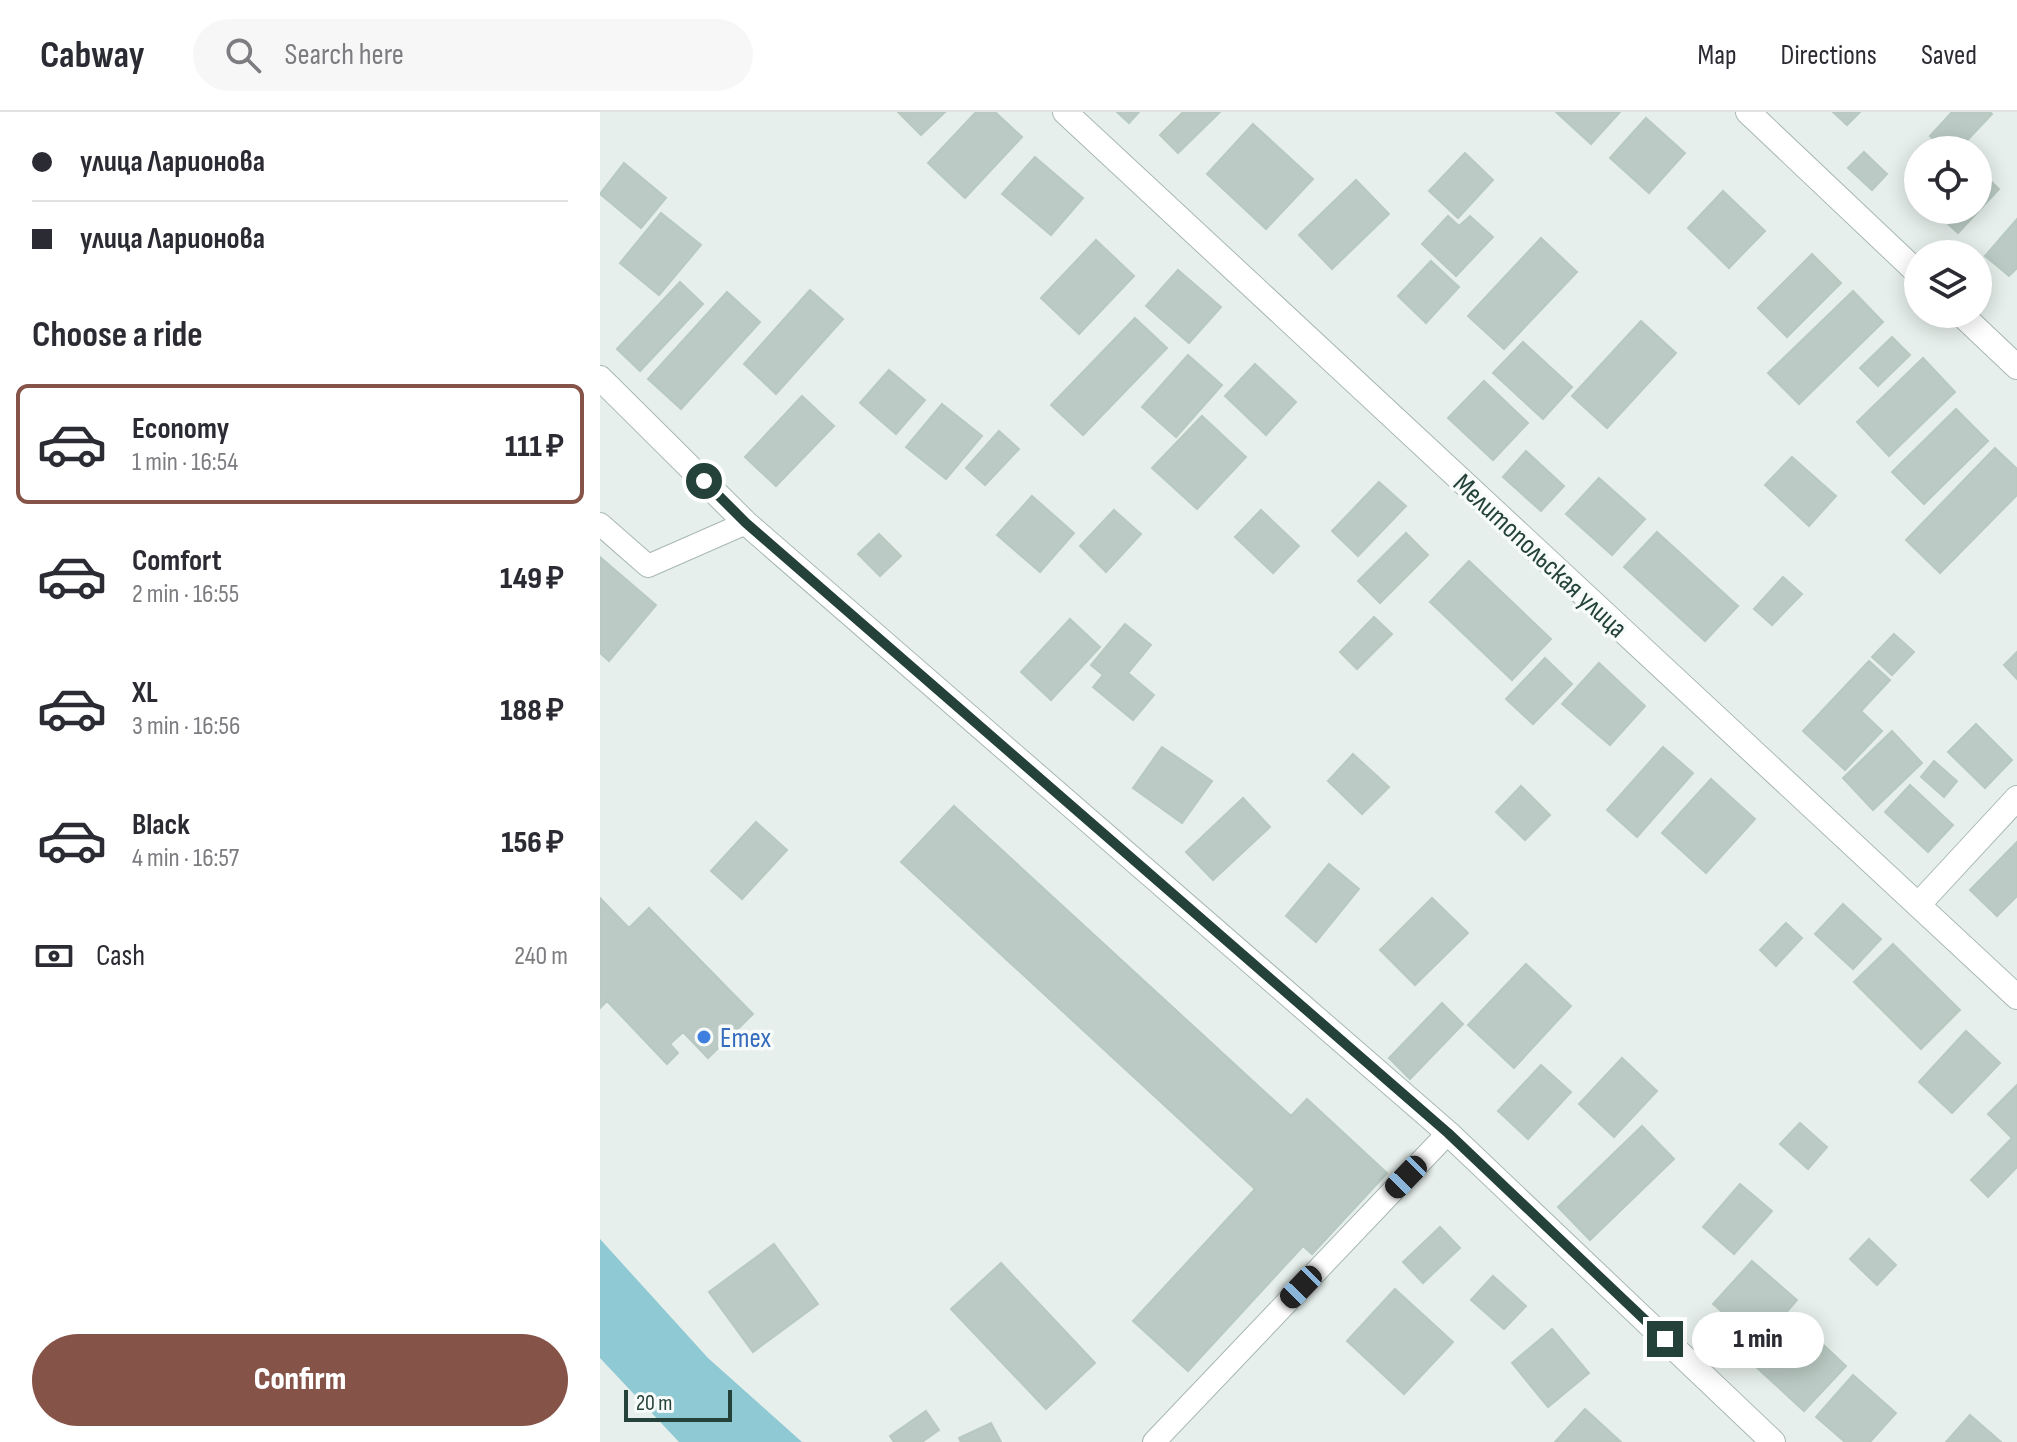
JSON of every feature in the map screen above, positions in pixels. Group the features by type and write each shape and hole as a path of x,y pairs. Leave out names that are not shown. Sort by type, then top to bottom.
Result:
{"street":[{"name":"Мелитопольская улица","path":"1065,112 2017,997"},
{"path":"1748,112 1904,260"},
{"path":"1976,328 2017,367"},
{"path":"600,378 746,523 1448,1133 1773,1442"},
{"path":"1918,905 2017,798"}],"lane":[{"path":"600,524 648,566 746,523"},
{"path":"1154,1442 1448,1133"}],"water":[{"path":"600,1239 708,1358 802,1442 679,1442 600,1358"}],"building":[{"path":"898,112 945,112 921,135"},
{"path":"976,112 995,112 1022,137 965,198 928,163"},
{"path":"1117,112 1139,112 1129,123"},
{"path":"1183,112 1220,112 1178,153 1160,135"},
{"path":"1556,112 1620,112 1591,144"},
{"path":"1833,112 1860,112 1847,125"},
{"path":"1952,112 1992,114 1971,136 1930,136"},
{"path":"1646,118 1685,153 1649,193 1610,158"},
{"path":"1253,124 1313,179 1266,229 1207,174"},
{"path":"1864,152 1887,174 1872,190 1848,168"},
{"path":"1465,153 1493,180 1458,218 1429,191"},
{"path":"1035,157 1083,198 1051,235 1002,194"},
{"path":"624,163 666,198 641,228 600,194"},
{"path":"1356,180 1389,214 1332,269 1299,235"},
{"path":"1992,182 1999,189 1992,197"},
{"path":"1723,191 1765,231 1729,268 1688,228"},
{"path":"661,213 701,245 659,295 620,263"},
{"path":"1448,216 1459,226 1470,216 1493,237 1456,276 1422,244"},
{"path":"2017,219 2017,268 2009,276 1992,262 1992,248"},
{"path":"1948,224 1966,224 1958,233"},
{"path":"1541,238 1577,272 1504,349 1468,316"},
{"path":"1096,240 1134,276 1079,334 1041,298"},
{"path":"1812,254 1841,283 1787,337 1758,308"},
{"path":"1431,261 1459,287 1426,323 1398,296"},
{"path":"1178,270 1221,307 1189,343 1146,306"},
{"path":"680,282 703,304 640,371 617,349"},
{"path":"810,290 843,319 776,394 744,364"},
{"path":"1853,291 1883,322 1799,404 1768,373"},
{"path":"727,292 760,322 681,409 648,379"},
{"path":"1135,318 1167,348 1083,435 1051,405"},
{"path":"1641,321 1676,353 1607,428 1572,396"},
{"path":"1892,337 1910,355 1878,386 1860,368"},
{"path":"1523,342 1572,387 1543,419 1493,373"},
{"path":"1188,355 1222,385 1176,437 1142,407"},
{"path":"1923,358 1955,392 1889,456 1857,422"},
{"path":"1255,364 1296,402 1266,435 1225,396"},
{"path":"889,370 925,400 896,434 860,403"},
{"path":"1484,381 1528,423 1493,460 1448,418"},
{"path":"802,396 834,426 776,486 745,457"},
{"path":"942,404 982,436 946,479 906,447"},
{"path":"1956,409 1988,441 1924,504 1892,472"},
{"path":"1202,416 1246,457 1197,509 1152,468"},
{"path":"999,431 1019,449 985,485 966,468"},
{"path":"1995,448 2017,469 2017,495 1940,573 1906,540"},
{"path":"1526,451 1564,486 1541,511 1503,477"},
{"path":"1792,457 1836,496 1809,526 1765,485"},
{"path":"1599,478 1645,519 1612,555 1566,514"},
{"path":"1379,482 1406,506 1358,556 1332,531"},
{"path":"1032,496 1074,533 1040,572 997,535"},
{"path":"1114,510 1141,534 1106,572 1080,546"},
{"path":"1261,510 1299,546 1273,573 1235,537"},
{"path":"1657,532 1738,606 1705,641 1624,567"},
{"path":"1406,533 1428,555 1380,603 1358,581"},
{"path":"879,534 901,556 880,576 858,554"},
{"path":"600,557 656,605 609,661 600,653"},
{"path":"1469,561 1551,639 1512,680 1430,602"},
{"path":"1783,577 1802,594 1772,625 1754,609"},
{"path":"1374,617 1392,634 1357,669 1340,652"},
{"path":"1070,619 1100,647 1051,700 1021,672"},
{"path":"1125,624 1151,645 1128,673 1154,695 1133,720 1093,687 1103,675 1091,665"},
{"path":"1894,634 1914,652 1892,675 1872,657"},
{"path":"2017,652 2017,679 2004,665"},
{"path":"1545,658 1572,684 1533,724 1506,699"},
{"path":"1869,661 1890,680 1861,711 1882,731 1845,770 1803,731"},
{"path":"1599,663 1645,706 1610,745 1562,704"},
{"path":"1976,724 2012,760 1985,788 1948,752"},
{"path":"1892,731 1922,763 1873,810 1843,778"},
{"path":"1162,747 1212,781 1182,823 1133,788"},
{"path":"1663,747 1693,773 1637,837 1607,810"},
{"path":"1353,754 1389,787 1362,814 1328,781"},
{"path":"1934,761 1957,781 1944,797 1921,777"},
{"path":"1711,779 1755,819 1706,873 1662,833"},
{"path":"1910,785 1953,825 1928,852 1885,812"},
{"path":"1521,786 1550,815 1525,840 1496,812"},
{"path":"1243,798 1270,827 1213,880 1186,852"},
{"path":"954,806 1291,1116 1307,1099 1387,1173 1312,1254 1303,1246 1188,1371 1133,1321 1255,1189 901,862"},
{"path":"756,822 787,850 742,899 711,871"},
{"path":"2017,842 2017,896 1997,916 1970,890"},
{"path":"1329,864 1359,889 1316,942 1286,916"},
{"path":"600,898 629,928 649,908 753,1014 708,1058 683,1032 670,1044 678,1053 667,1064 607,1001 600,1008"},
{"path":"1432,898 1468,933 1415,985 1380,950"},
{"path":"1843,904 1881,939 1853,969 1815,934"},
{"path":"1786,923 1802,938 1776,966 1760,950"},
{"path":"1893,944 1960,1010 1921,1049 1854,982"},
{"path":"1526,964 1571,1006 1514,1068 1468,1025"},
{"path":"1442,1003 1463,1024 1410,1079 1389,1058"},
{"path":"1966,1031 2000,1063 1952,1113 1919,1082"},
{"path":"1622,1058 1657,1091 1614,1137 1579,1104"},
{"path":"1541,1065 1571,1092 1528,1139 1498,1111"},
{"path":"2017,1085 2017,1167 1988,1197 1971,1180 2012,1138 1988,1114"},
{"path":"1800,1123 1827,1147 1808,1169 1780,1144"},
{"path":"1642,1126 1674,1159 1590,1240 1558,1207"},
{"path":"1740,1184 1772,1211 1734,1254 1703,1227"},
{"path":"1440,1227 1460,1248 1423,1283 1403,1262"},
{"path":"1869,1239 1896,1265 1877,1285 1850,1259"},
{"path":"774,1244 818,1304 753,1352 709,1292"},
{"path":"1752,1261 1797,1300 1759,1344 1713,1304"},
{"path":"1001,1263 1095,1363 1046,1409 951,1309"},
{"path":"1493,1276 1526,1306 1504,1329 1471,1300"},
{"path":"1395,1289 1453,1342 1404,1394 1347,1341"},
{"path":"1799,1322 1846,1366 1804,1411 1756,1367"},
{"path":"1552,1329 1589,1373 1548,1407 1512,1363"},
{"path":"1853,1375 1896,1413 1870,1442 1845,1442 1816,1417"},
{"path":"1585,1409 1621,1442 1555,1442"},
{"path":"926,1411 939,1430 922,1442 894,1442 890,1436"},
{"path":"1970,1415 2001,1442 1946,1442"},
{"path":"991,1423 1001,1442 961,1442 959,1438"}],"place":[{"name":"Emex","path":"704,1037"}],"route":[{"path":"704,481 746,523 1448,1133 1665,1339"}]}
